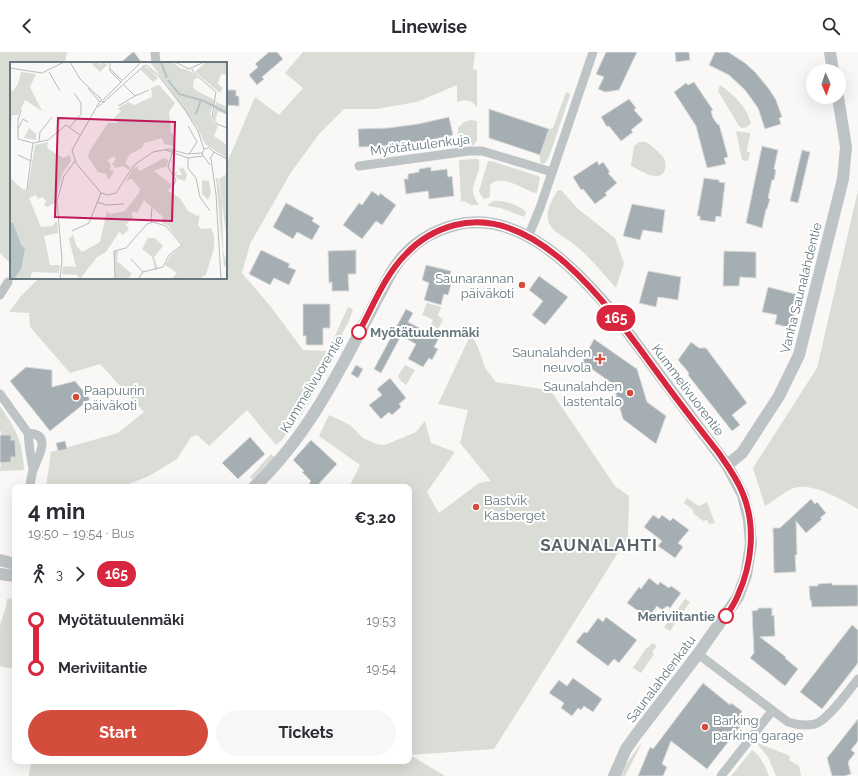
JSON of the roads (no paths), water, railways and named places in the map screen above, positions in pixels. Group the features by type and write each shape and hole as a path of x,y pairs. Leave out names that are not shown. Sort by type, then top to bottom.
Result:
{"street":[{"path":"155,52 156,62"},
{"path":"528,237 540,208 593,52"},
{"path":"830,52 833,64"},
{"name":"Vanha Saunalahdentie","path":"727,465 742,453 779,396 799,355 838,200 845,166 846,147 839,104"},
{"name":"Myötätuulenkuja","path":"359,166 469,151 482,151 552,172"},
{"name":"Kummelivuorentie","path":"257,484 289,450 312,418 392,271 406,254 434,232 472,222 482,222 501,226 528,237 542,245 562,260 599,297 727,465"},
{"path":"0,295 8,282"},
{"path":"0,394 28,433 33,469 30,484"},
{"path":"28,433 34,433 39,436 42,441 40,457 33,469"},
{"name":"Saunalahdenkatu","path":"614,776 626,749 726,616 738,597 746,575 750,556 750,529 747,509 743,495 727,465"},
{"path":"0,560 12,562"},
{"path":"698,654 788,722 799,725 816,723 828,714 858,679"},
{"path":"721,776 772,710"}],"place":[{"name":"Saunarannan päiväkoti","path":"522,285"},
{"name":"Myötätuulenmäki","path":"359,332"},
{"name":"Saunalahden neuvola","path":"600,359"},
{"name":"Saunalahden lastentalo","path":"630,393"},
{"name":"Paapuurin päiväkoti","path":"76,397"},
{"name":"Bastvik Kasberget","path":"476,507"},
{"name":"Meriviitantie","path":"726,616"},
{"name":"Barking parking garage","path":"705,727"}],"district":[{"name":"SAUNALAHTI","path":"599,545"}]}
